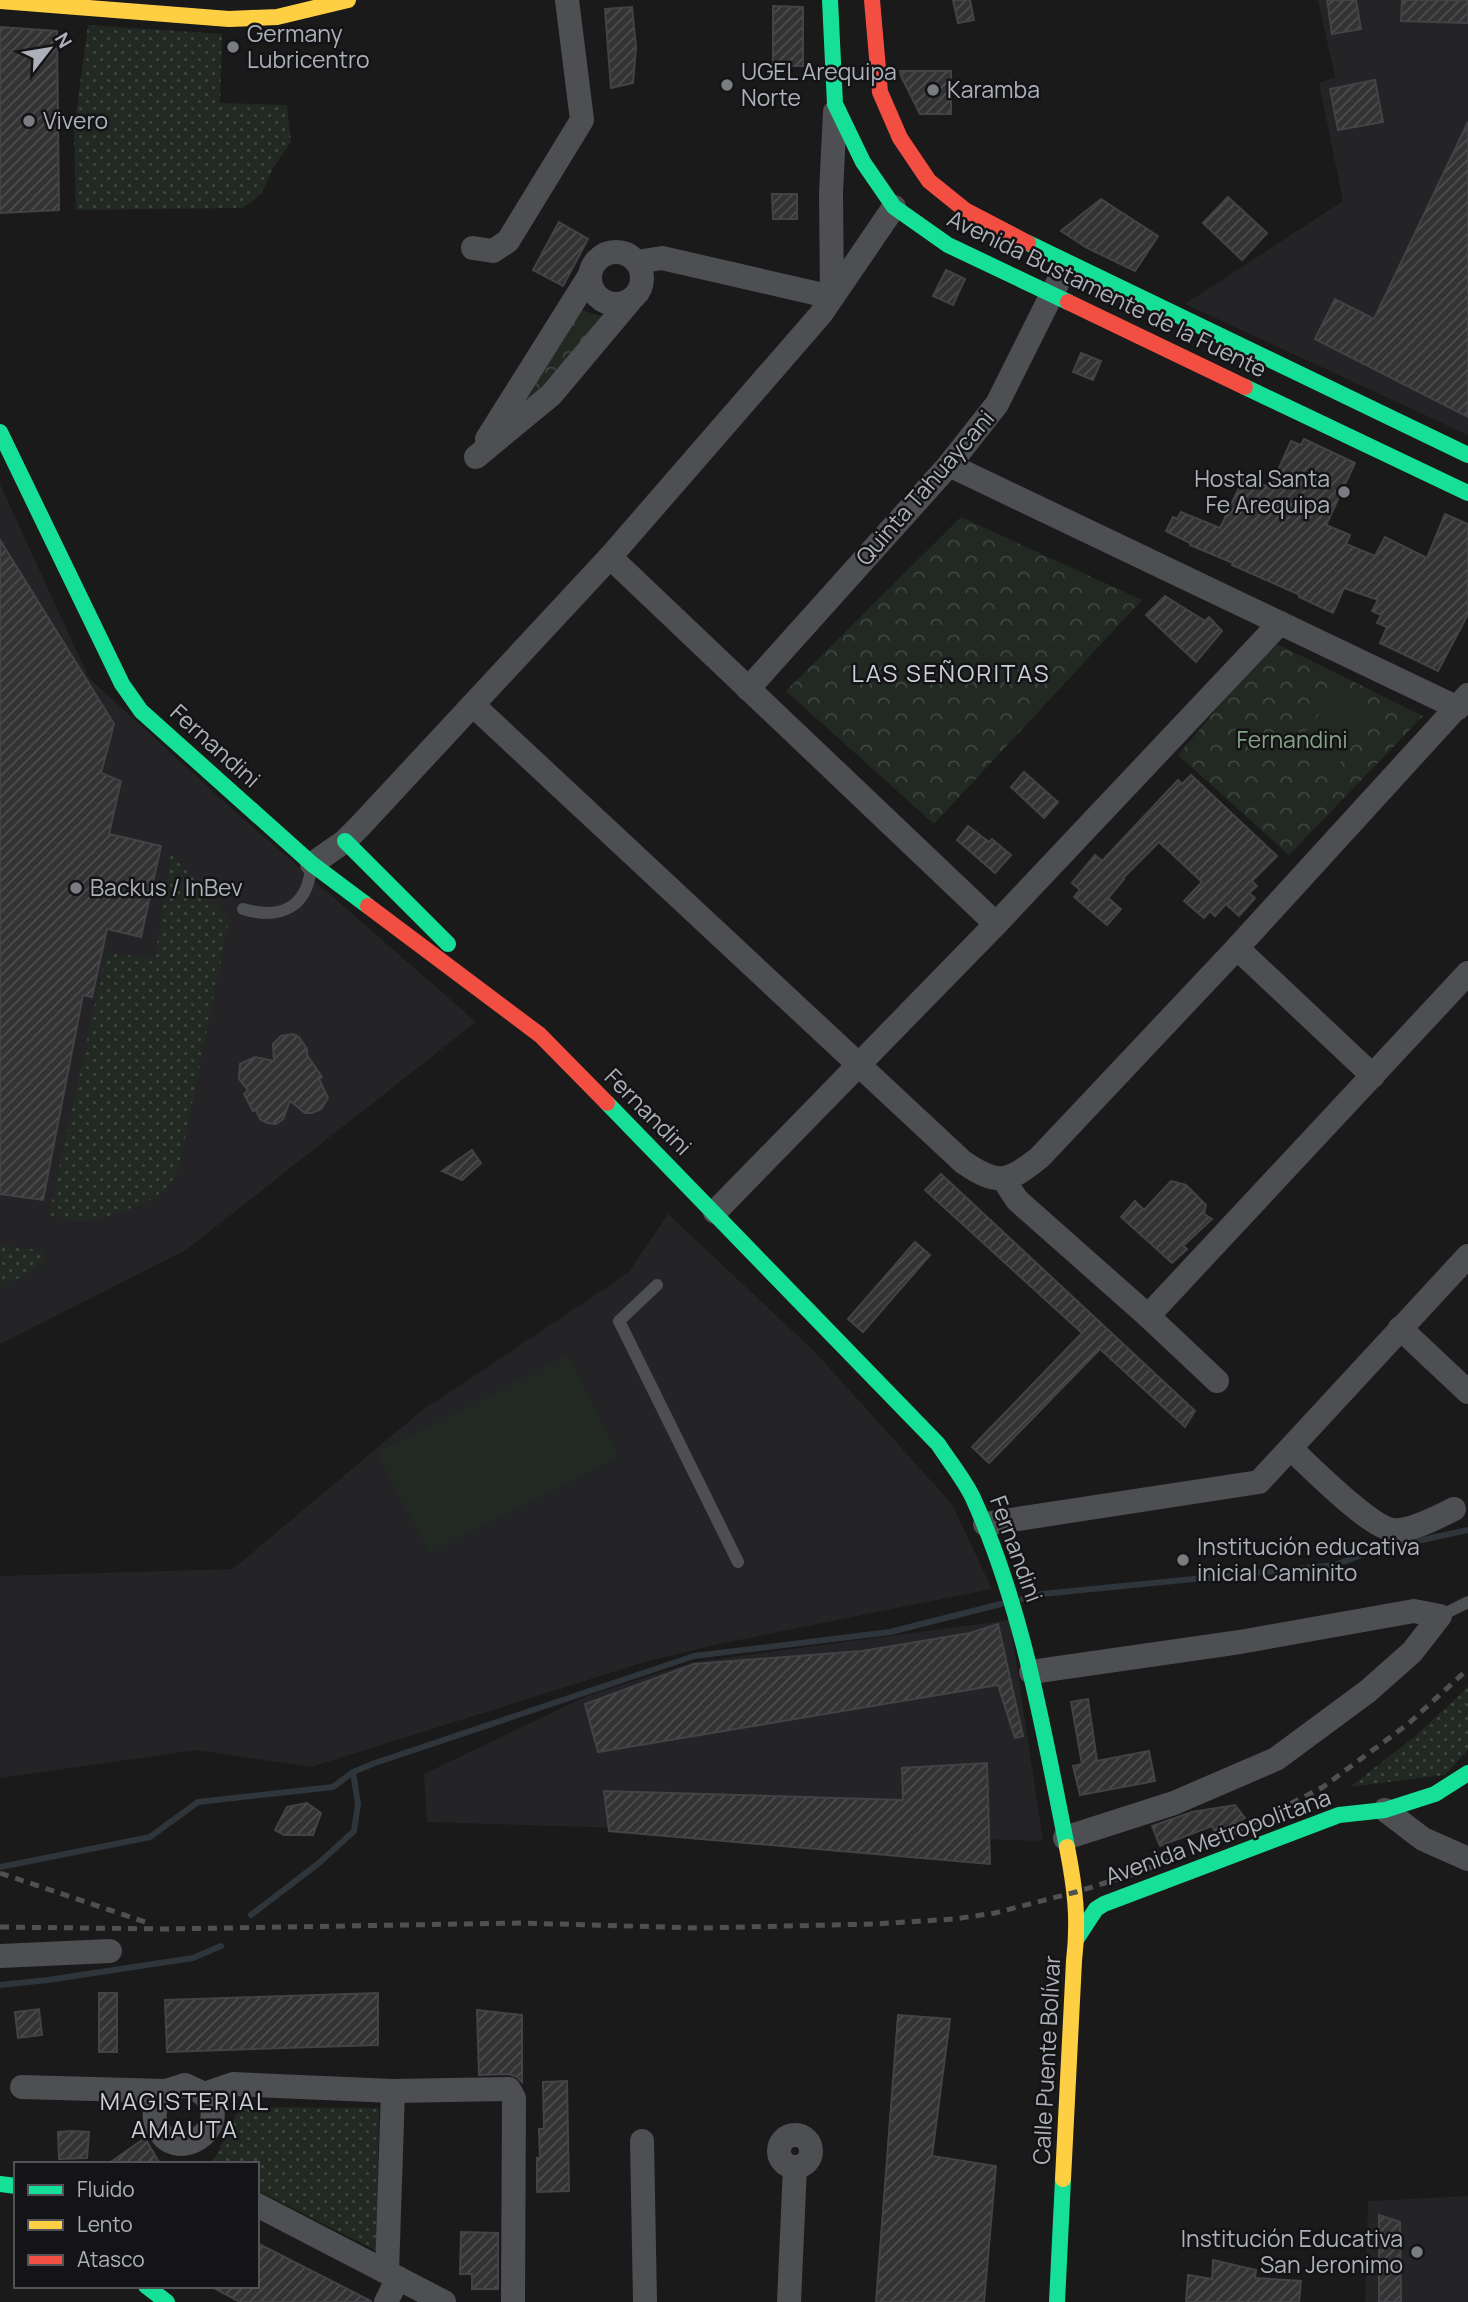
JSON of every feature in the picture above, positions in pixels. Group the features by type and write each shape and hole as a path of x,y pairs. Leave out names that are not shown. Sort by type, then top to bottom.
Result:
{"street":[{"path":"0,1 229,19 277,17 312,4 348,0"},
{"path":"473,248 494,251 508,241 582,120 567,0"},
{"name":"Avenida Bustamente de la Fuente","path":"830,0 835,104 863,162 894,207 948,245 1468,493"},
{"name":"Avenida Bustamente de la Fuente","path":"872,0 880,92 900,138 929,181 965,210 1068,263 1468,455"},
{"path":"832,297 831,193 835,104"},
{"path":"312,864 345,841 610,557 821,314 894,207"},
{"path":"613,252 630,255 637,261 643,278 636,295 551,395 476,457 597,260 613,252"},
{"path":"637,261 662,258 832,297"},
{"name":"Quinta Tahuaycani","path":"748,689 950,465 997,404 1068,263"},
{"path":"590,275 593,291 606,302 622,304 630,300"},
{"name":"Fernandini","path":"0,432 131,699 141,711 312,864 540,1035 938,1444 972,1495 1009,1589 1017,1617 1031,1672 1076,1892 1077,1938"},
{"path":"473,705 963,1162 982,1175 1004,1180 1021,1172 1040,1157 1237,948 1463,702 1280,623 950,465"},
{"path":"610,557 996,924"},
{"path":"715,1212 996,924 1280,623"},
{"path":"345,841 540,1035"},
{"path":"1237,948 1373,1076"},
{"path":"1148,1316 1468,973"},
{"path":"1004,1180 1017,1200 1217,1381"},
{"path":"985,1524 1259,1482 1468,1256"},
{"path":"1400,1328 1468,1392"},
{"path":"1291,1449 1364,1516 1392,1530 1421,1525 1454,1509"},
{"path":"1031,1672 1240,1642 1414,1611 1440,1616 1412,1652 1368,1691 1276,1759 1174,1803 1065,1838"},
{"name":"Avenida Metropolitana","path":"1077,1938 1096,1909 1104,1904 1339,1815 1385,1810 1435,1794 1468,1773"},
{"path":"1385,1810 1423,1839 1468,1859"},
{"name":"Calle Puente Bolívar","path":"1077,1938 1090,1954"},
{"name":"Calle Puente Bolívar","path":"1057,2302 1077,1938"},
{"path":"0,1956 110,1951"},
{"path":"204,2094 233,2084 393,2091 509,2089 514,2098 513,2302"},
{"path":"22,2087 166,2091 185,2085 204,2094 212,2109 211,2125 189,2154 159,2133 154,2118 156,2103 166,2091"},
{"path":"386,2302 392,2275 393,2091"},
{"path":"642,2141 645,2302"},
{"path":"789,2302 795,2167"},
{"path":"259,2206 444,2302"},
{"path":"1059,2266 1080,2267"},
{"path":"149,2288 167,2302"}],"lane":[{"path":"243,909 262,915 272,914 282,912 299,901 310,884 312,864"},
{"path":"657,1285 620,1321 738,1562"},
{"path":"1440,1616 1468,1602"}],"shaded area":[{"path":"1318,0 1468,0 1468,435 1185,304 1343,201 1319,83 1335,77"},
{"path":"0,484 89,678 230,807 476,1022 186,1250 0,1344"},
{"path":"668,1214 814,1351 952,1504 992,1589 709,1646 645,1662 311,1767 197,1750 0,1778 0,1576 233,1569 421,1411 628,1273"},
{"path":"1010,1620 1043,1841 427,1822 424,1774 587,1696 694,1662"},
{"name":"Institución Educativa San Jeronimo","path":"1468,2196 1468,2302 1365,2302 1368,2201"}],"green space":[{"path":"88,25 222,34 220,103 287,105 291,142 274,166 261,194 243,208 76,210 74,130"},
{"path":"575,308 610,319 529,412 514,409"},
{"path":"961,517 1142,600 934,824 786,691"},
{"name":"Fernandini","path":"1273,642 1423,716 1289,855 1178,755"},
{"path":"1339,688 1376,716 1330,775 1294,747"},
{"path":"171,853 229,919 179,1168 168,1188 145,1203 105,1217 80,1222 49,1215 106,953 155,958"},
{"path":"0,1245 45,1251 43,1264 0,1289"},
{"path":"568,1355 619,1457 429,1554 377,1452"},
{"path":"1468,1687 1468,1750 1445,1775 1350,1787 1414,1737"},
{"path":"240,2107 379,2108 377,2251 259,2191 259,2162 213,2162"}],"building":[{"path":"953,0 970,0 974,20 958,23"},
{"path":"1327,0 1356,0 1361,29 1332,34"},
{"path":"1402,0 1468,0 1468,23 1401,21"},
{"path":"773,6 803,7 803,66 773,66"},
{"path":"632,7 636,47 633,83 611,88 605,9"},
{"name":"Vivero","path":"0,27 57,31 59,210 0,213"},
{"path":"900,71 951,71 951,114 920,114"},
{"path":"1375,80 1383,122 1338,130 1330,89"},
{"path":"1468,122 1468,417 1315,339 1335,299 1374,319"},
{"path":"772,194 797,194 797,219 773,219"},
{"path":"1228,197 1267,233 1242,260 1203,223"},
{"path":"1101,199 1158,236 1135,271 1087,248 1061,231"},
{"path":"559,222 588,239 563,286 533,270"},
{"path":"946,270 965,279 953,305 933,296"},
{"path":"1081,353 1101,361 1093,380 1073,372"},
{"path":"1304,439 1355,463 1326,525 1350,535 1346,544 1375,556 1385,537 1427,558 1445,514 1468,524 1468,614 1438,671 1380,643 1387,627 1377,623 1381,615 1372,611 1378,600 1344,588 1333,613 1166,531 1173,517 1177,519 1181,512 1220,528 1245,475 1270,488 1291,441 1301,445"},
{"path":"0,540 114,724 101,773 121,781 109,834 161,846 141,937 107,929 92,997 83,995 43,1200 0,1194"},
{"path":"1165,596 1205,621 1209,617 1222,631 1196,662 1146,615"},
{"path":"1024,772 1058,802 1044,818 1011,787"},
{"path":"1191,775 1277,856 1252,881 1257,886 1249,893 1255,898 1239,916 1226,904 1215,916 1210,911 1204,918 1184,901 1202,882 1159,842 1123,878 1108,898 1121,909 1107,925 1074,897 1080,890 1072,883 1095,855 1102,861 1178,780 1182,784"},
{"path":"968,826 989,842 992,839 1011,855 995,873 957,840"},
{"path":"293,1034 299,1037 307,1049 307,1055 322,1077 319,1079 328,1098 321,1109 312,1113 305,1113 290,1101 283,1119 276,1124 267,1123 260,1119 256,1110 253,1111 244,1094 248,1090 239,1079 240,1064 255,1057 274,1061 273,1044 281,1036"},
{"path":"472,1150 481,1163 462,1180 442,1171"},
{"path":"941,1174 1195,1411 1185,1427 1100,1349 989,1463 972,1447 1082,1333 925,1190"},
{"path":"1171,1181 1186,1185 1206,1205 1204,1214 1212,1219 1183,1246 1187,1249 1172,1263 1121,1217 1135,1201 1144,1210"},
{"path":"915,1242 930,1255 863,1332 848,1319"},
{"path":"998,1624 1023,1736 1015,1738 998,1685 598,1752 585,1704 694,1664 862,1651 970,1633"},
{"path":"1088,1699 1097,1761 1149,1751 1155,1781 1080,1795 1073,1766 1082,1764 1071,1702"},
{"path":"987,1763 990,1864 609,1831 604,1791 903,1800 902,1768"},
{"path":"307,1803 321,1813 313,1835 284,1835 275,1830 287,1807"},
{"path":"1235,1805 1245,1818 1216,1834 1212,1826 1160,1846 1152,1826 1192,1812"},
{"path":"99,1993 117,1993 117,2052 99,2052"},
{"path":"378,1993 378,2045 167,2052 165,2000"},
{"path":"39,2009 42,2035 18,2038 15,2012"},
{"path":"477,2010 522,2015 522,2082 509,2074 479,2075"},
{"path":"898,2015 950,2019 932,2156 996,2166 984,2302 876,2302"},
{"path":"567,2081 569,2191 537,2192 539,2129 544,2129 543,2082"},
{"path":"58,2132 89,2132 87,2158 59,2159"},
{"path":"145,2138 159,2162 111,2162"},
{"path":"1379,2215 1400,2222 1401,2302 1379,2302"},
{"path":"461,2232 498,2233 498,2289 472,2289 472,2274 460,2274"},
{"path":"259,2244 371,2301 371,2302 240,2302 214,2288 259,2288"},
{"path":"1213,2260 1256,2270 1255,2278 1301,2281 1299,2302 1186,2302 1188,2275 1212,2279"}],"waterway":[{"path":"1022,1599 1042,1594 1335,1565 1372,1551 1468,1530"},
{"path":"0,1867 150,1837 198,1802 333,1787 353,1772 375,1763 694,1656 890,1632 1001,1604"},
{"path":"251,1915 319,1863 354,1831 358,1804 353,1772"},
{"path":"0,1985 193,1958 221,1946"}],"railway":[{"path":"0,1927 168,1929 521,1923 700,1928 874,1924 954,1919 995,1913 1140,1872 1228,1836 1323,1787 1408,1724 1468,1669"},
{"path":"0,1873 148,1923"}],"traffic: fast":[{"path":"830,0 835,104 863,162 894,207 948,245 1068,302"},
{"path":"1028,243 1468,455"},
{"path":"1245,387 1468,493"},
{"path":"0,432 122,684 141,711 312,864 368,906"},
{"path":"345,841 448,944"},
{"path":"607,1103 938,1444 965,1484 990,1540 1018,1626 1040,1714 1067,1847"},
{"path":"1077,1938 1096,1909 1104,1904 1339,1815 1385,1810 1435,1794 1468,1773"},
{"path":"1057,2302 1063,2179"},
{"path":"0,2184 14,2186"},
{"path":"149,2288 167,2302"}],"traffic: slow":[{"path":"0,1 229,19 277,17 348,0"},
{"path":"1063,2179 1076,1931 1074,1890 1067,1847"}],"traffic: jam":[{"path":"872,0 880,92 900,138 929,181 965,210 1028,243"},
{"path":"1068,302 1245,387"},
{"path":"368,906 540,1035 607,1103"}],"place":[{"name":"Germany Lubricentro","path":"233,47"},
{"name":"UGEL Arequipa Norte","path":"727,85"},
{"name":"Karamba","path":"933,90"},
{"name":"Vivero","path":"29,121"},
{"name":"Hostal Santa Fe Arequipa","path":"1344,492"},
{"name":"Backus / InBev","path":"76,888"},
{"name":"Institución educativa inicial Caminito","path":"1183,1560"},
{"name":"Institución Educativa San Jeronimo","path":"1417,2252"}],"district":[{"name":"LAS SEÑORITAS","path":"951,674"},
{"name":"MAGISTERIAL AMAUTA","path":"185,2116"}]}
